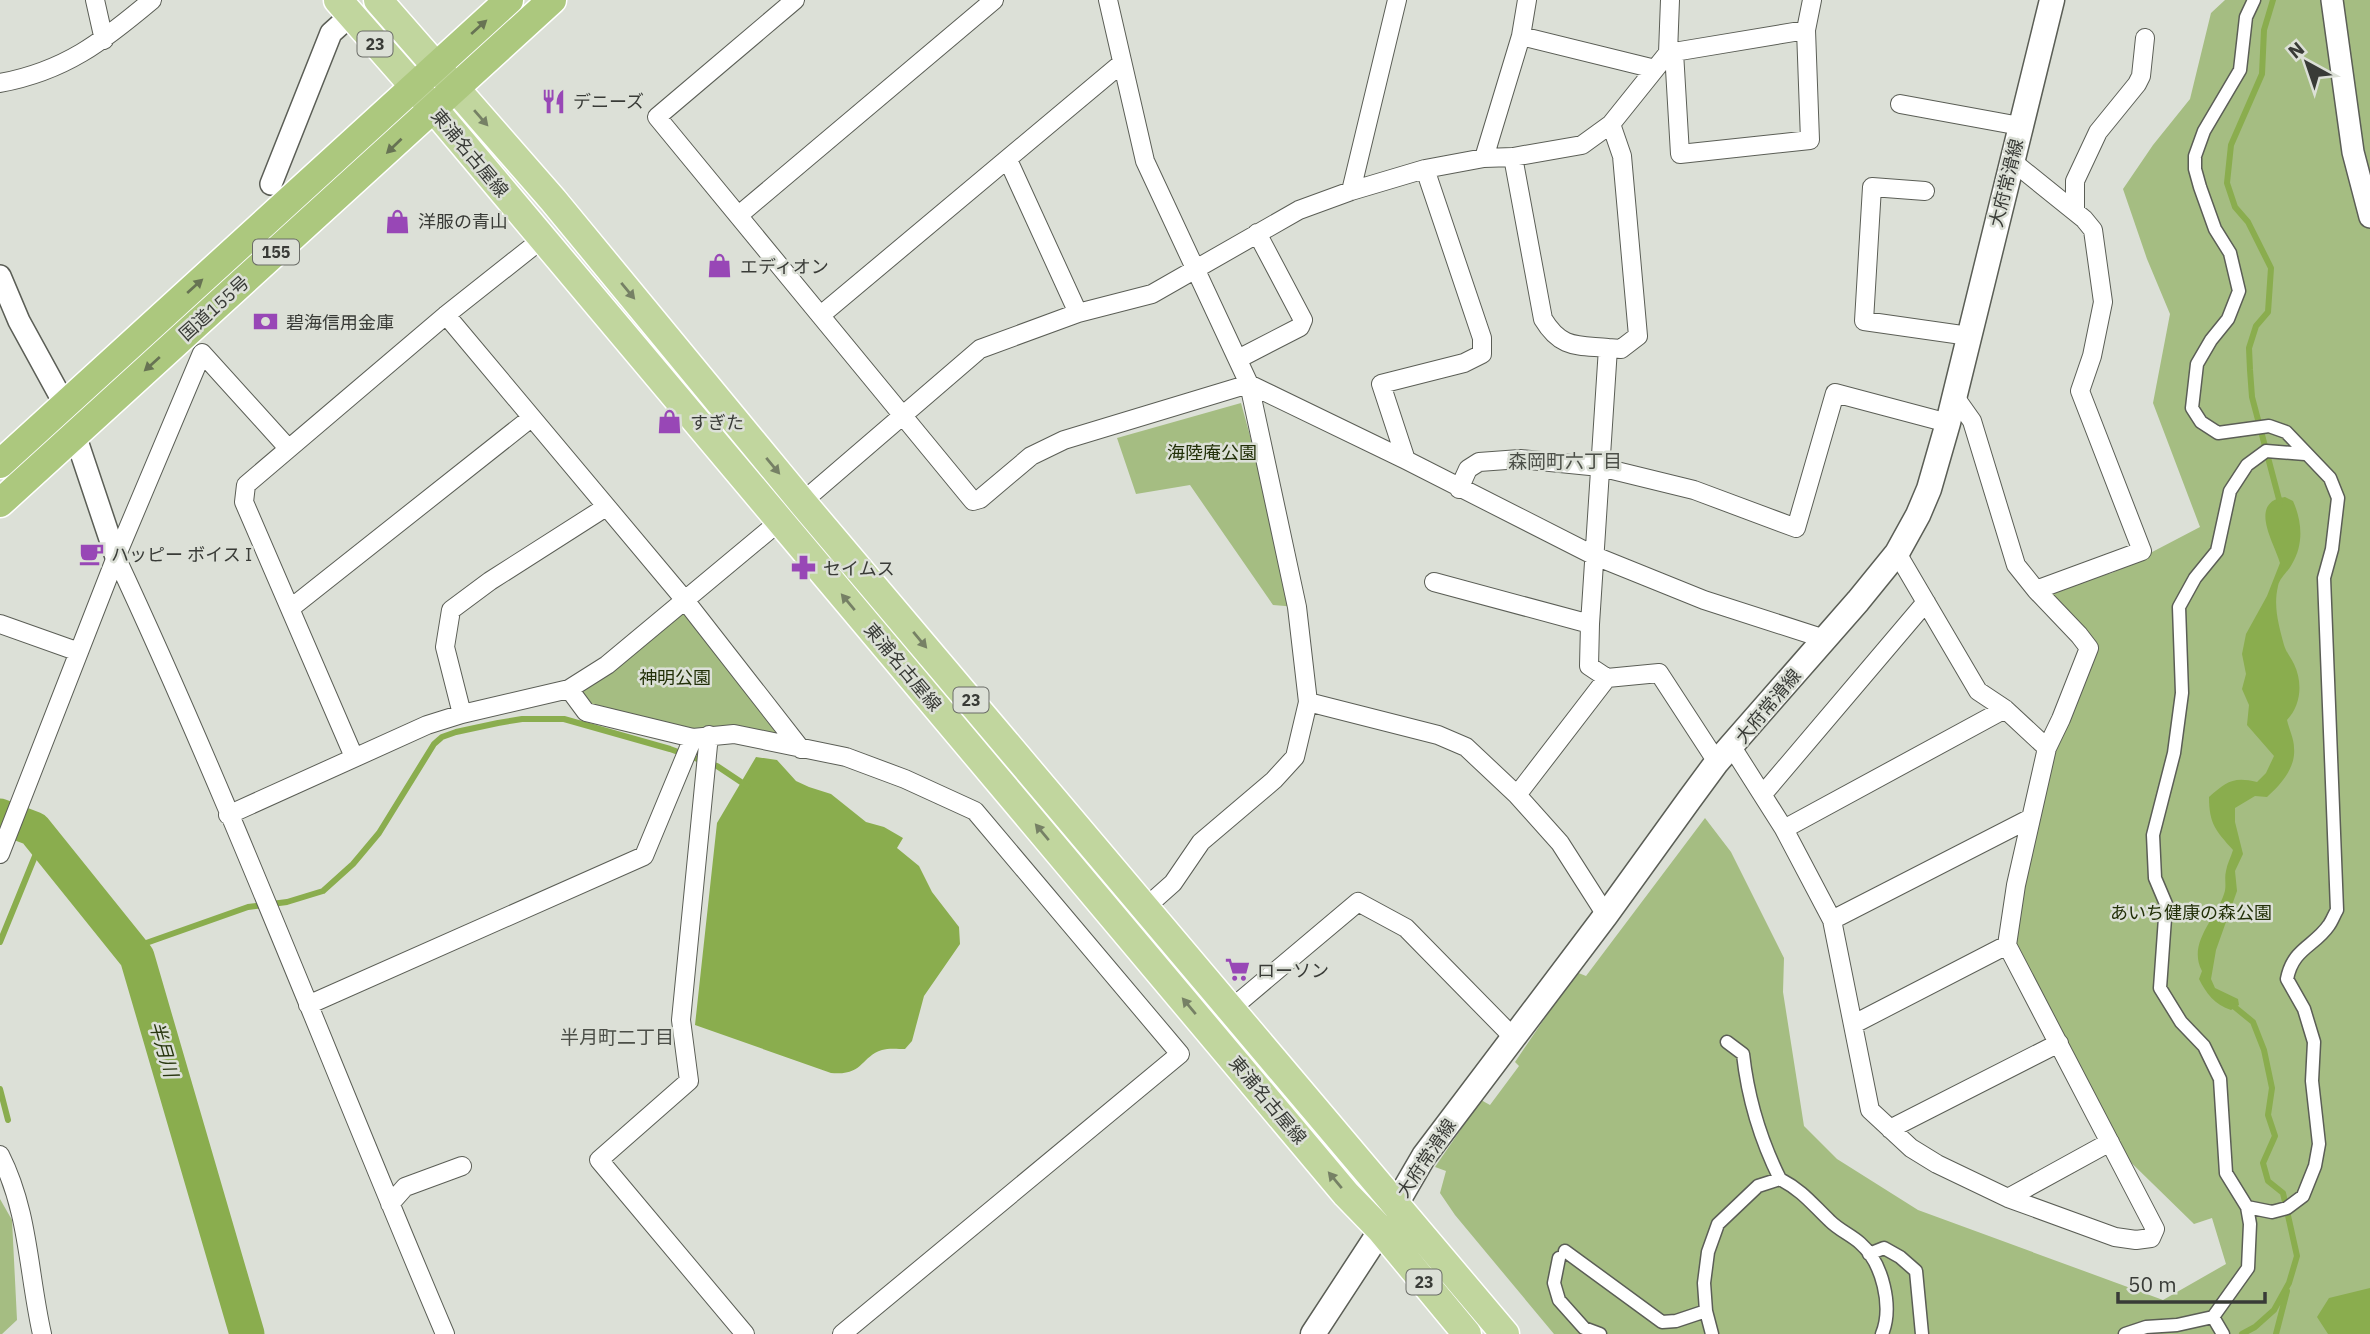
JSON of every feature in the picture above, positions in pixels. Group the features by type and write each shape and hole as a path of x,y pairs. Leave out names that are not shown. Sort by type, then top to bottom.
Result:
{"highway":[{"name":"国道155号","path":"0,464 509,0"},
{"name":"国道155号","path":"0,503 552,0"}],"main road":[{"name":"東浦名古屋線","path":"378,0 553,200 802,502 1505,1334"},
{"name":"大府常滑線","path":"1313,1334 1381,1230 1423,1156 1725,755 1897,552 1918,515 1930,489 1955,397 2052,0"},
{"name":"東浦名古屋線","path":"344,8 433,108 1337,1184 1381,1230 1467,1334"}],"street":[{"path":"94,0 104,40"},
{"path":"0,83 58,67 104,40 152,0"},
{"path":"795,0 657,117 973,501 980,499 1031,456 1064,440 1249,384 1595,556 1704,600 1825,639"},
{"path":"739,215 994,0"},
{"path":"1108,0 1146,161 1249,384 1297,607 1308,702 1295,757 1274,780 1201,842 1173,883 1146,907"},
{"path":"1351,191 1397,0"},
{"path":"1484,158 1521,36 1528,0"},
{"path":"1670,0 1671,52 1680,154 1810,140 1806,30 1812,0"},
{"path":"2247,1207 2272,1212 2287,1208 2304,1196 2315,1166 2319,1143 2312,1081 2314,1042 2304,1009 2287,979 2290,964 2303,948 2328,927 2337,910 2325,578 2332,549 2337,498 2330,478 2286,432 2269,426 2218,433 2201,422 2192,408 2197,365 2211,340 2228,319 2239,292 2230,253 2215,229 2200,187 2195,156 2204,131 2240,71 2246,18 2254,0"},
{"path":"2333,0 2353,152 2370,217"},
{"path":"271,184 331,33 344,8"},
{"path":"228,815 427,725 569,689 607,665 780,522 980,349 1078,313 1152,294 1299,209 1351,191 1425,169 1582,145 1611,124 1654,69 1671,52 1806,30"},
{"path":"1521,36 1654,69"},
{"path":"2075,211 2075,181 2098,132 2141,76 2145,38"},
{"path":"821,315 1122,63"},
{"path":"1900,104 2020,126"},
{"path":"1513,157 1543,319 1551,333 1565,344 1620,349 1638,336 1622,156 1611,124"},
{"path":"1008,160 1078,313"},
{"path":"2012,161 2075,211 2093,230 2103,302 2092,356 2080,391 2142,551 2036,590"},
{"path":"1406,460 1381,384 1464,363 1482,354 1482,338 1425,169"},
{"path":"1925,191 1872,187 1864,321 1969,336"},
{"path":"1238,359 1300,327 1303,320 1257,233"},
{"path":"354,757 244,502 246,485 446,315 542,239"},
{"path":"0,276 19,321 65,405 116,557 169,671 445,1334"},
{"path":"446,315 684,599 801,749"},
{"path":"1608,348 1589,667 1607,678 1659,673 1725,755 1763,794 1832,920 1870,1110 1911,1148 1937,1164 2008,1198 2115,1237 2136,1240 2151,1238 2155,1228 2007,945 2015,885 2047,748 2089,649 2016,565 1972,421 1955,397"},
{"path":"0,854 116,557 202,353 288,449"},
{"path":"1459,489 1468,469 1479,461 1520,459 1600,467 1694,490 1796,528 1835,393 1948,423"},
{"path":"291,608 531,418"},
{"path":"2125,1334 2146,1327 2177,1325 2213,1317 2248,1268 2247,1207 2226,1173 2220,1079 2204,1046 2181,1022 2160,988 2166,904 2155,878 2153,835 2174,752 2182,693 2179,607 2195,578 2217,551 2230,491 2247,465 2266,452 2305,454"},
{"path":"462,714 445,647 450,610 490,581 606,507"},
{"path":"1897,552 1978,691 2005,709 2047,748"},
{"path":"1434,582 1590,624"},
{"path":"1763,794 1926,602"},
{"path":"0,624 79,652"},
{"path":"1517,795 1607,678"},
{"path":"569,689 586,712 701,736 734,734 846,757 905,779 975,811 1180,1054 842,1334"},
{"path":"1308,702 1438,735 1466,747 1517,795 1560,844 1606,915"},
{"path":"1784,829 2005,709"},
{"path":"308,1005 644,856 701,736"},
{"path":"701,736 681,1020 689,1081 599,1160 745,1334"},
{"path":"1832,920 2029,819"},
{"path":"1232,1008 1358,902 1406,928 1514,1038"},
{"path":"1854,1024 2007,945"},
{"path":"1727,1042 1743,1054 1746,1090 1760,1135 1780,1180"},
{"path":"1890,1129 2059,1042"},
{"path":"2008,1198 2110,1142"},
{"path":"0,1155 13,1182 24,1223 42,1334"},
{"path":"390,1204 405,1187 463,1166"},
{"path":"1713,1334 1706,1311 1704,1283 1708,1252 1718,1224 1758,1186 1780,1180 1794,1186 1810,1199 1836,1227 1861,1244 1869,1255 1881,1275 1887,1321 1882,1334"},
{"path":"1869,1255 1884,1248 1900,1257 1916,1272 1922,1334"},
{"path":"1600,1334 1584,1328 1559,1300 1554,1283 1562,1254 1662,1322 1676,1321 1706,1311"},
{"path":"2213,1317 2222,1332"}],"green space":[{"name":"あいち健康の森公園","path":"2225,0 2370,0 2370,1334 1554,1334 1455,1215 1440,1193 1446,1171 1435,1167 1481,1100 1490,1105 1519,1066 1515,1062 1576,972 1586,976 1705,818 1731,852 1784,958 1783,992 1804,1126 1837,1159 1918,1210 2163,1300 2226,1264 2212,1218 2194,1224 2110,1142 2007,945 2029,819 2089,649 2036,590 2112,573 2200,527 2153,403 2170,314 2147,259 2123,189 2153,145 2190,99 2211,13"},
{"name":"海陸庵公園","path":"1241,403 1297,607 1273,605 1190,485 1136,494 1117,438"},
{"name":"神明公園","path":"684,599 801,749 586,712 569,689"},
{"path":"0,1199 12,1220 17,1320 2,1334 0,1334"}],"shaded area":[{"path":"2285,497 2293,501 2300,532 2296,556 2279,583 2276,601 2284,645 2299,679 2298,701 2287,720 2294,755 2286,775 2267,797 2255,796 2235,808 2235,822 2243,854 2235,871 2237,891 2216,950 2211,979 2215,988 2238,999 2239,1005 2231,1010 2212,998 2199,979 2202,971 2198,961 2200,941 2224,894 2225,877 2233,850 2215,826 2210,814 2209,797 2220,787 2236,780 2257,782 2266,773 2274,756 2247,725 2249,705 2242,689 2246,674 2242,654 2246,634 2267,596 2280,563 2266,525 2267,507 2274,500"},
{"path":"756,757 777,760 796,781 831,794 866,822 884,827 903,838 897,848 919,866 932,892 959,927 960,944 924,996 912,1041 905,1049 887,1049 875,1053 850,1072 831,1073 695,1025 717,823"},
{"path":"2370,1288 2370,1334 2328,1334 2317,1317 2329,1298"}],"waterway":[{"path":"2273,0 2264,30 2262,74 2231,145 2227,183 2235,207 2248,222 2271,268 2268,312 2256,326 2249,348 2252,397 2280,503"},
{"path":"132,948 248,907 287,902 323,891 353,864 379,833 434,744 442,737 456,732 522,719 564,719 670,749 717,766 747,786"},
{"name":"半月川","path":"0,816 34,829 137,957 247,1334"},
{"path":"0,942 42,839"},
{"path":"2231,1004 2253,1022 2264,1050 2272,1088 2268,1115 2275,1136 2263,1163 2268,1181 2283,1193 2297,1256 2289,1283 2274,1310 2255,1327 2242,1334"},
{"path":"0,1089 8,1120"},
{"path":"2276,1334 2287,1291"}],"place":[{"name":"デニーズ","path":"553,101"},
{"name":"洋服の青山","path":"398,221"},
{"name":"エディオン","path":"720,266"},
{"name":"碧海信用金庫","path":"266,322"},
{"name":"すぎた","path":"670,422"},
{"name":"ハッピー ボイス I","path":"91,554"},
{"name":"セイムス","path":"803,568"},
{"name":"ローソン","path":"1237,970"}],"district":[{"name":"森岡町六丁目","path":"1565,461"},
{"name":"半月町二丁目","path":"617,1037"}]}
